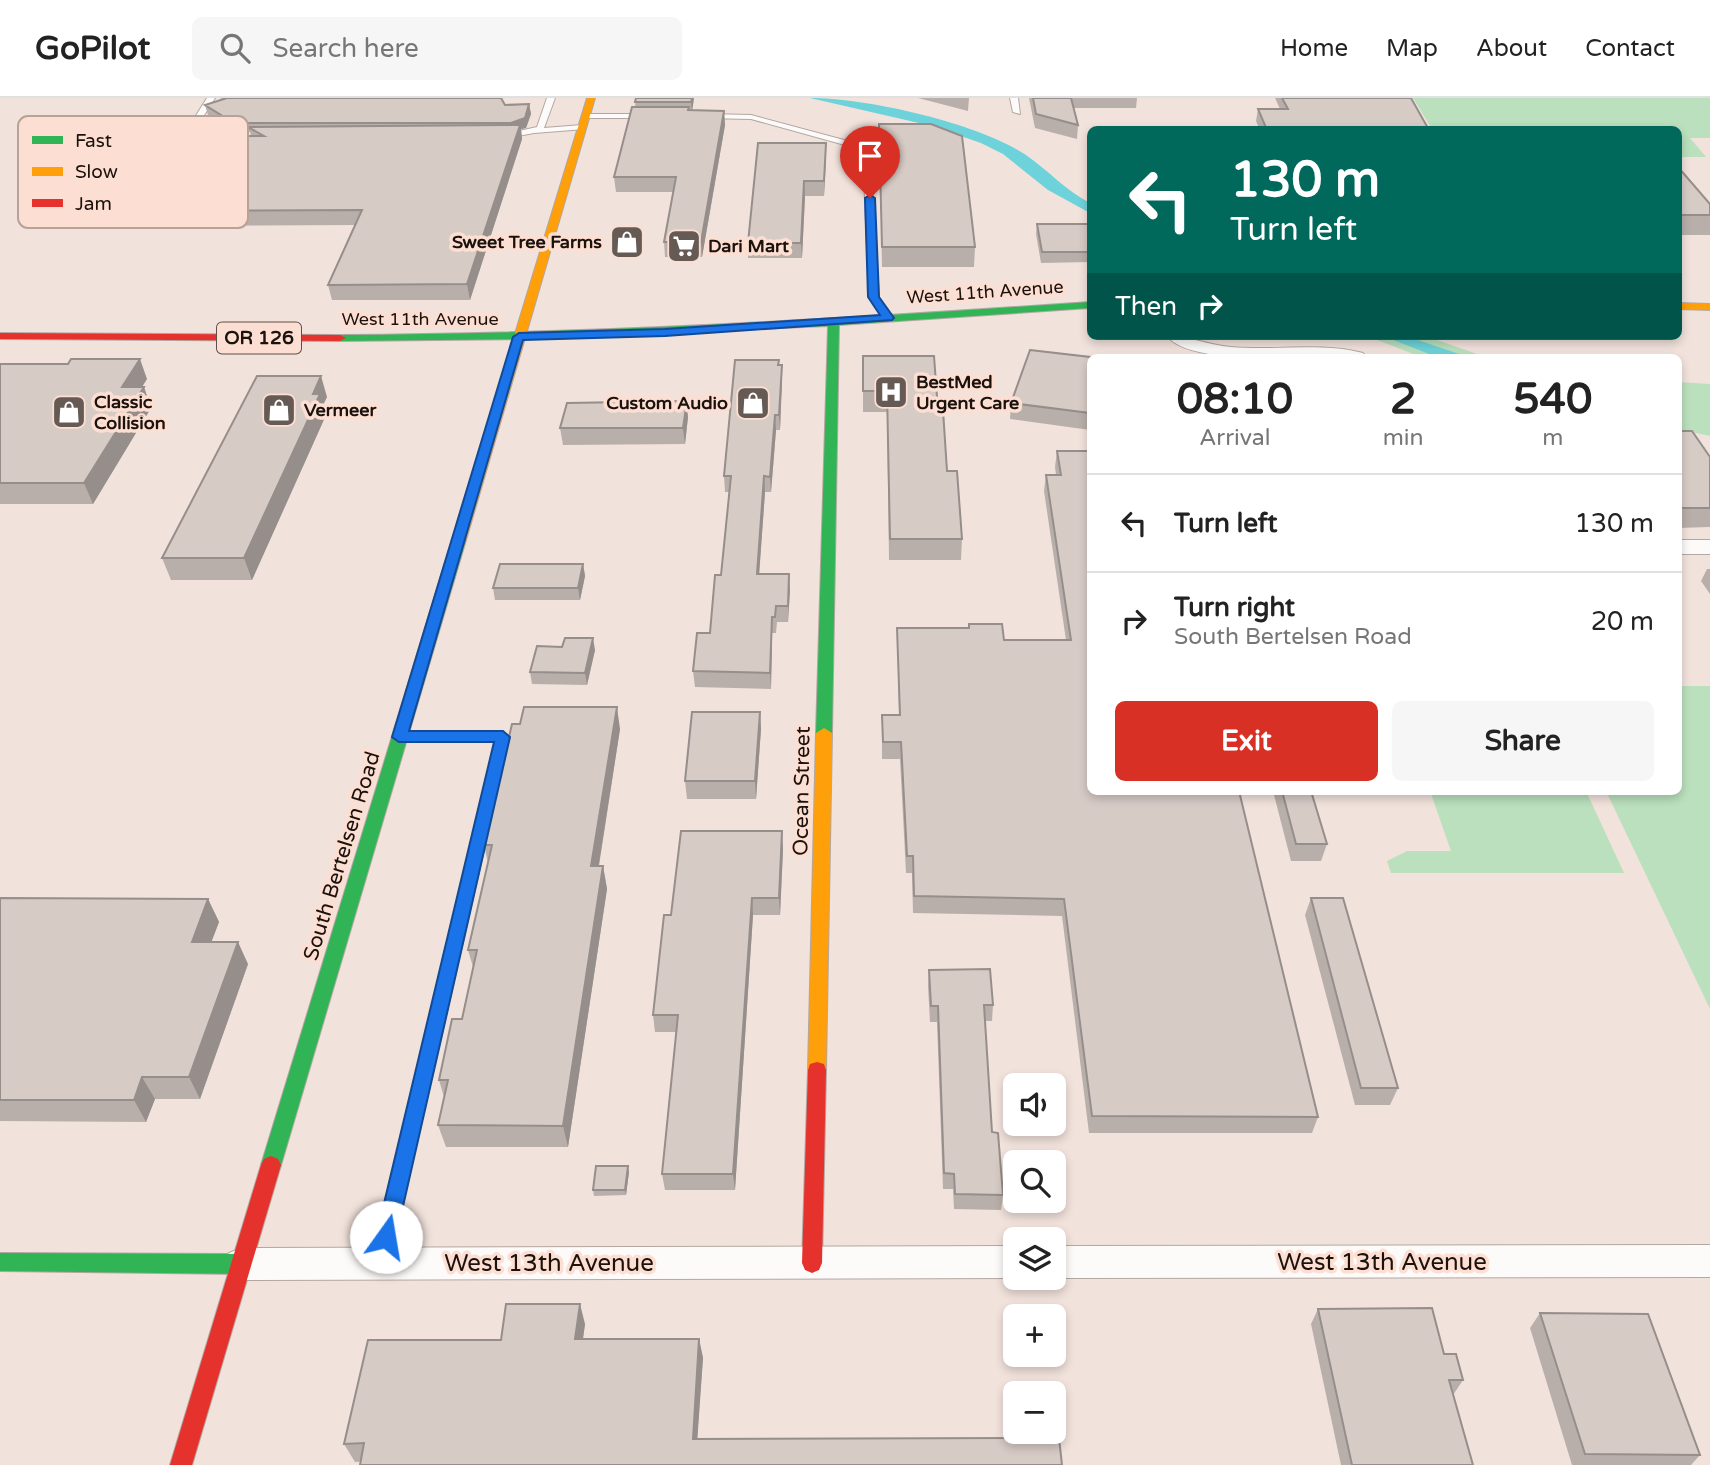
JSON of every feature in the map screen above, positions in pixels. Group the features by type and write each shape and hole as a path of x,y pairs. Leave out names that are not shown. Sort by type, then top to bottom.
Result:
{"main road":[{"name":"South Bertelsen Road","path":"181,1465 591,98"},
{"name":"West 11th Avenue","path":"0,336 474,339 665,333 1087,305"},
{"path":"1682,306 1710,307"},
{"name":"Ocean Street","path":"812,1263 834,321"},
{"name":"West 13th Avenue","path":"0,1262 241,1264"}],"street":[{"path":"1180,340 1211,351 1333,354"},
{"path":"1682,547 1710,547"},
{"name":"West 13th Avenue","path":"241,1264 1003,1262"},
{"name":"West 13th Avenue","path":"1066,1262 1710,1262"}],"lane":[{"path":"200,116 211,98"},
{"path":"542,128 551,98"},
{"path":"1014,98 1017,112"},
{"path":"499,137 584,122 653,116"},
{"path":"693,116 751,117 867,149 874,297 888,318"},
{"path":"380,1264 503,737 399,737"}],"green space":[{"path":"1413,98 1710,98 1710,138 1690,138 1706,157 1682,157 1682,126 1430,126"},
{"path":"1377,340 1437,340 1477,354 1413,354"},
{"path":"1682,382 1710,384 1710,436 1682,430"},
{"path":"1682,686 1710,686 1710,1009 1608,795 1682,795"},
{"path":"1431,795 1588,795 1624,873 1391,873 1387,861 1407,851 1451,851"}],"water":[{"path":"810,98 861,102 921,114 1005,143 1026,155 1087,201 1087,211 1048,190 1003,154 981,143 932,126"},
{"path":"1393,340 1418,340 1459,354 1429,354"}],"building":[{"path":"227,98 501,98 505,105 529,104 525,118 511,123 248,123 248,116 223,116 205,105"},
{"path":"636,98 692,98 691,102 635,102"},
{"path":"1033,98 1071,98 1078,125 1036,114"},
{"path":"1282,98 1411,98 1427,126 1265,126 1258,109 1288,109"},
{"path":"632,107 689,107 688,110 724,111 701,242 664,242 676,177 614,177"},
{"path":"879,124 931,124 962,136 975,247 882,247"},
{"path":"520,125 467,284 328,285 362,210 248,210 248,136 264,136 248,127"},
{"path":"758,143 826,143 824,181 804,181 801,243 748,243"},
{"path":"1682,172 1710,204 1710,215 1682,215"},
{"path":"1037,224 1087,224 1087,252 1042,252"},
{"path":"1030,350 1087,357 1087,413 1011,403"},
{"path":"863,356 934,356 938,410 943,410 947,471 957,471 962,539 890,539 887,391 863,391"},
{"path":"71,359 140,359 122,387 144,387 84,483 0,483 0,364 68,364"},
{"path":"735,360 779,360 778,365 782,365 779,415 775,415 770,477 764,476 757,574 789,574 788,606 776,606 775,617 772,617 770,673 693,671 697,633 710,633 715,575 721,575 731,476 724,476"},
{"path":"257,376 321,376 313,394 320,394 244,558 162,558"},
{"path":"687,401 683,428 560,428 567,403"},
{"path":"1682,431 1692,431 1710,457 1710,508 1682,508"},
{"path":"1057,451 1087,451 1087,795 1240,795 1318,1117 1092,1116 1064,899 914,896 913,856 907,856 901,742 883,742 882,715 900,715 897,628 969,628 969,624 1002,624 1004,640 1071,640 1046,475 1061,475"},
{"path":"500,564 583,564 578,588 493,588"},
{"path":"565,638 593,638 585,673 530,672 537,646 562,647"},
{"path":"524,707 617,707 591,866 603,866 563,1126 438,1125 448,1080 439,1080 452,1019 462,1019 477,950 468,950 492,845 484,845 512,724 520,724"},
{"path":"692,712 760,712 755,781 685,781"},
{"path":"1283,795 1312,795 1327,844 1296,844"},
{"path":"681,831 782,831 779,898 752,898 733,1174 662,1174 678,1015 653,1015 664,915 671,915"},
{"path":"0,898 208,899 192,942 238,942 189,1077 142,1077 134,1100 0,1100"},
{"path":"1311,898 1343,898 1398,1088 1361,1088"},
{"path":"990,969 993,1005 984,1005 992,1132 998,1133 1003,1195 955,1194 954,1174 944,1173 938,1006 931,1006 929,970"},
{"path":"596,1166 628,1166 625,1190 593,1190"},
{"path":"506,1304 580,1304 575,1339 699,1339 693,1439 1003,1438 1003,1444 1060,1444 1062,1465 360,1465 364,1443 344,1444 368,1340 501,1340"},
{"path":"1432,1308 1444,1354 1456,1354 1463,1380 1449,1380 1473,1465 1352,1465 1318,1309"},
{"path":"1540,1313 1648,1314 1700,1455 1585,1454"}],"traffic: fast":[{"path":"340,338 622,333 1087,305"},
{"path":"824,733 834,321"},
{"path":"271,1165 459,540"},
{"path":"0,1262 241,1264"}],"traffic: slow":[{"path":"459,540 591,98"},
{"path":"1682,306 1710,307"},
{"path":"817,1070 824,733"}],"traffic: jam":[{"path":"0,336 340,338"},
{"path":"812,1263 817,1070"},
{"path":"181,1465 271,1165"}],"place":[{"name":"Sweet Tree Farms","path":"627,242"},
{"name":"Dari Mart","path":"684,246"},
{"name":"BestMed Urgent Care","path":"891,392"},
{"name":"Custom Audio","path":"753,403"},
{"name":"Vermeer","path":"279,410"},
{"name":"Classic Collision","path":"69,412"}],"route":[{"path":"386,1237 503,737 399,737 519,337 665,333 888,318 874,297 870,198"}]}
